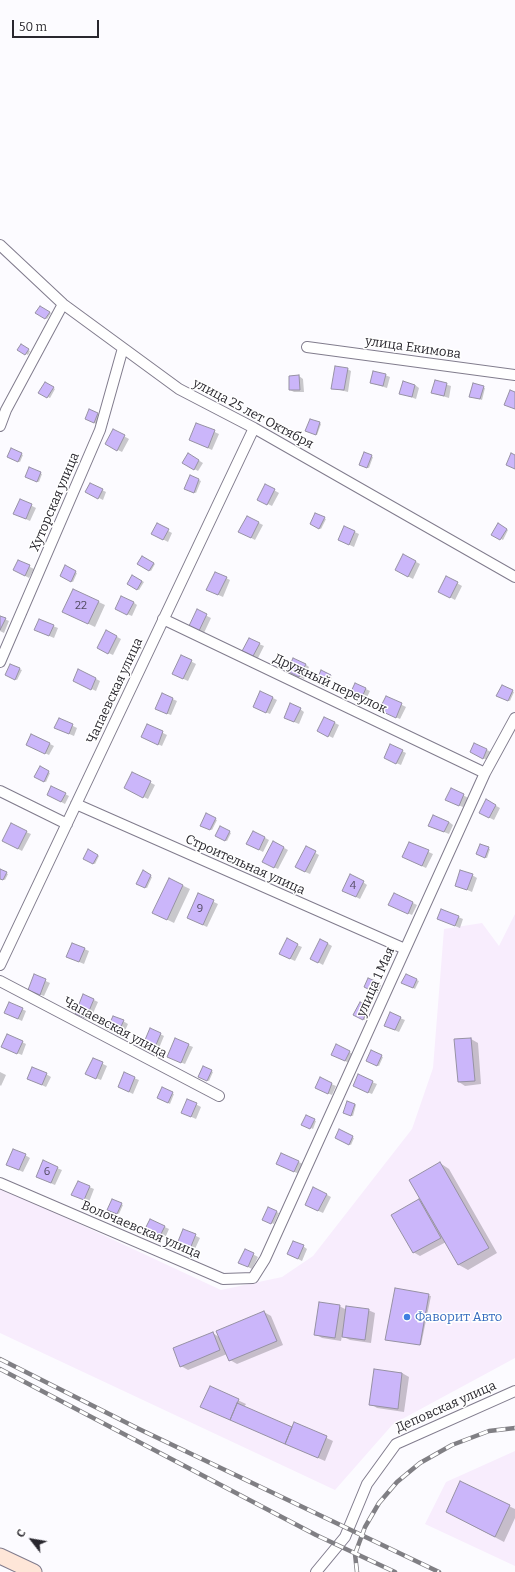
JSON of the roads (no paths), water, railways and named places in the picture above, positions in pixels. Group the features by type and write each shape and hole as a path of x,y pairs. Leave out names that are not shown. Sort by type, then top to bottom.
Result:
{"main road":[{"path":"0,1556 34,1572"}],"street":[{"name":"улица 25 лет Октября","path":"0,245 63,304 179,390 254,428 515,577"},
{"path":"0,426 6,410 63,304"},
{"name":"улица Екимова","path":"307,347 515,375"},
{"name":"Хуторская улица","path":"0,662 100,430 123,348"},
{"name":"Чапаевская улица","path":"0,965 254,428"},
{"name":"Дружный переулок","path":"163,619 485,773"},
{"name":"улица 1 Мая","path":"265,1258 485,773 515,718"},
{"path":"0,791 67,824"},
{"name":"Строительная улица","path":"76,804 405,948"},
{"name":"Чапаевская улица","path":"0,981 219,1096"},
{"name":"Волочаевская улица","path":"0,1183 223,1279 253,1278 265,1258"},
{"name":"Деповская улица","path":"316,1572 345,1537 367,1484 396,1444 515,1391"}],"railway":[{"path":"0,1359 139,1429 439,1572"},
{"path":"0,1369 316,1535 395,1572"},
{"path":"357,1572 355,1554 365,1527 379,1503 397,1482 420,1463 452,1445 489,1431 515,1428"}],"place":[{"name":"Фаворит Авто","path":"407,1317"}]}
